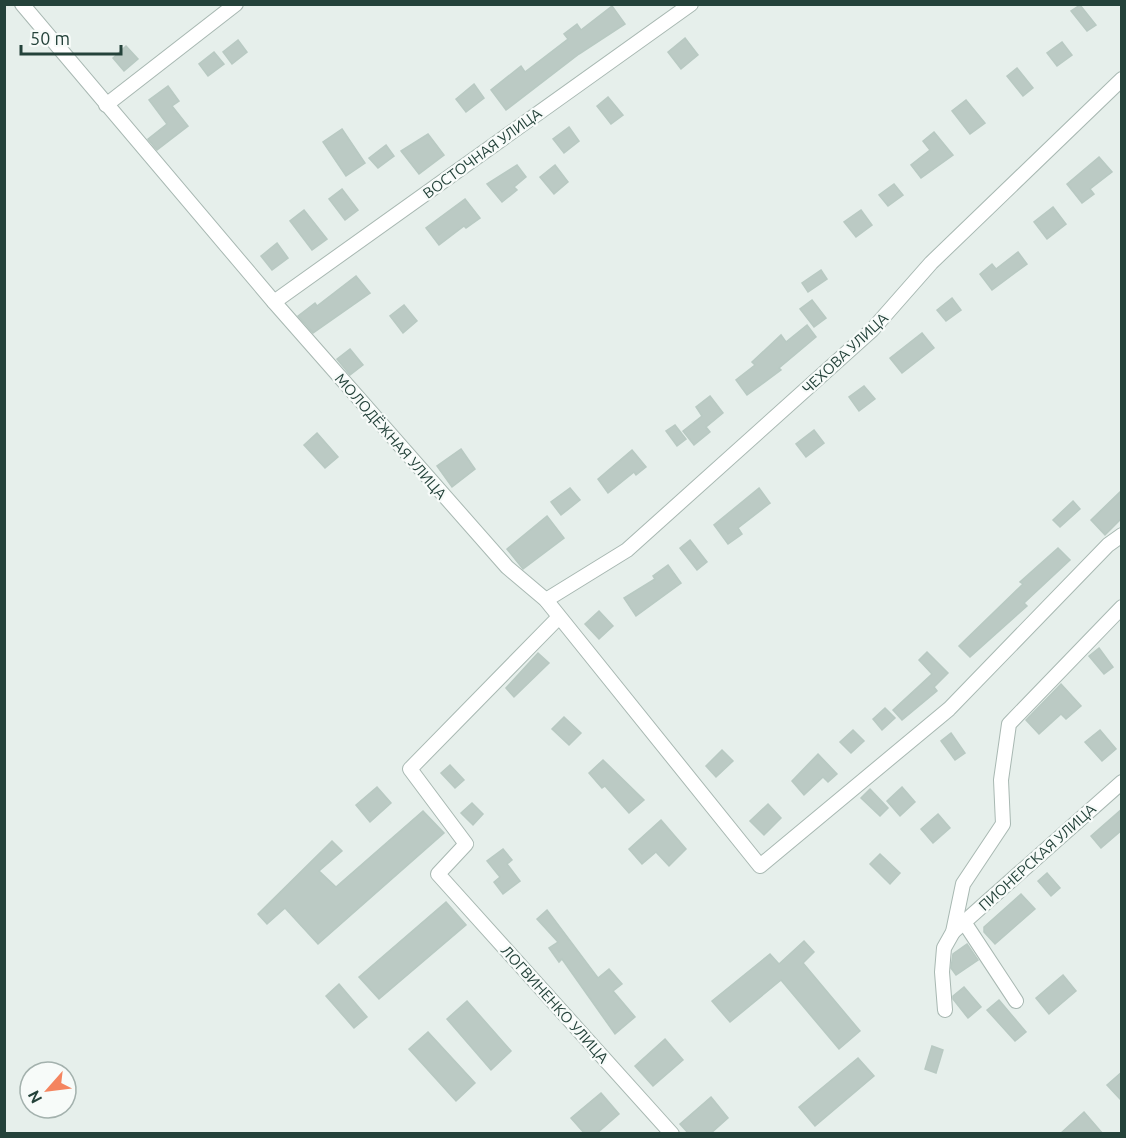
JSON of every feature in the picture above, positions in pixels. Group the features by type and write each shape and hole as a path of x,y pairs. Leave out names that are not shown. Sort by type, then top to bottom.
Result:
{"street":[{"name":"МОЛОДЁЖНАЯ УЛИЦА","path":"22,4 274,303 507,567 546,600 760,866 949,709 1108,545 1122,535"},
{"path":"106,105 236,4"},
{"name":"ВОСТОЧНАЯ УЛИЦА","path":"274,303 690,4"},
{"name":"ЧЕХОВА УЛИЦА","path":"546,600 627,550 864,338 931,263 1122,79"},
{"path":"945,1010 944,948 953,932 963,884 1003,824 1001,780 1009,724 1122,607"},
{"name":"ЛОГВИНЕНКО УЛИЦА","path":"559,616 410,769 466,844 438,874 672,1134"},
{"name":"ПИОНЕРСКАЯ УЛИЦА","path":"953,932 1122,782"},
{"path":"964,922 1016,1002"}],"building":[{"path":"1080,5 1096,25 1087,31 1071,11"},
{"path":"612,6 625,24 579,54 506,110 491,90 521,66 525,72 568,39 564,34 577,24 581,30"},
{"path":"685,38 698,55 681,69 668,52"},
{"path":"238,40 247,52 232,64 223,52"},
{"path":"1062,42 1072,55 1057,66 1047,53"},
{"path":"126,46 138,59 124,71 113,58"},
{"path":"214,52 224,64 208,76 199,64"},
{"path":"1017,68 1033,88 1023,96 1007,76"},
{"path":"474,84 484,98 466,112 456,99"},
{"path":"168,86 179,101 172,106 188,126 157,150 148,139 167,124 149,100"},
{"path":"608,97 623,115 611,124 597,106"},
{"path":"966,100 985,123 970,134 952,111"},
{"path":"569,127 579,141 564,153 553,139"},
{"path":"342,129 365,163 346,176 323,142"},
{"path":"934,132 953,155 921,178 911,165 930,150 923,141"},
{"path":"428,134 444,155 419,174 401,151"},
{"path":"386,145 394,156 378,168 369,158"},
{"path":"1099,157 1112,172 1090,189 1094,194 1082,203 1067,184"},
{"path":"517,165 526,177 514,187 517,190 502,202 487,184"},
{"path":"555,165 568,182 554,194 540,177"},
{"path":"894,184 903,195 888,206 879,195"},
{"path":"342,189 358,210 345,220 329,199"},
{"path":"465,199 480,218 466,228 464,226 439,245 426,228"},
{"path":"1053,207 1066,224 1047,239 1034,222"},
{"path":"304,210 327,239 312,250 290,221"},
{"path":"861,210 872,225 856,237 844,222"},
{"path":"277,243 288,258 272,270 261,256"},
{"path":"1018,252 1027,264 992,290 980,274 992,264 996,269"},
{"path":"821,270 827,279 808,292 802,283"},
{"path":"356,276 370,293 313,333 298,316 315,303 317,306"},
{"path":"952,298 961,310 946,321 937,310"},
{"path":"812,300 826,318 814,327 800,309"},
{"path":"404,305 417,321 403,333 390,316"},
{"path":"807,325 816,337 779,368 781,370 747,395 736,380 755,365 752,362 781,335 786,342"},
{"path":"922,333 934,348 902,373 890,358"},
{"path":"350,349 363,365 350,375 337,359"},
{"path":"864,386 875,399 859,411 849,397"},
{"path":"710,396 723,413 706,427 710,432 694,445 683,431 702,416 696,407"},
{"path":"675,425 686,439 677,446 666,431"},
{"path":"814,430 824,443 806,457 796,444"},
{"path":"317,433 338,457 325,468 304,445"},
{"path":"461,449 475,469 452,487 437,466"},
{"path":"632,450 646,467 636,475 634,472 608,493 598,479"},
{"path":"570,488 580,500 561,515 551,502"},
{"path":"759,488 770,503 738,528 742,534 728,544 714,525"},
{"path":"1122,490 1122,518 1105,535 1091,520"},
{"path":"1073,501 1080,509 1060,527 1053,520"},
{"path":"547,516 564,538 523,569 507,549"},
{"path":"690,540 707,562 697,570 680,548"},
{"path":"1058,548 1070,560 1024,603 1027,606 970,657 959,646 1023,584 1020,582"},
{"path":"668,565 681,583 636,616 624,598 655,579 653,576"},
{"path":"599,611 613,626 599,639 585,624"},
{"path":"1099,648 1113,667 1104,674 1089,656"},
{"path":"927,652 948,673 934,687 937,691 902,720 893,710 932,674 919,660"},
{"path":"538,653 549,663 514,697 506,688"},
{"path":"1061,684 1081,706 1066,719 1061,714 1039,734 1026,720"},
{"path":"885,708 895,718 882,730 873,719"},
{"path":"564,717 581,733 569,745 552,729"},
{"path":"853,730 864,741 851,753 840,742"},
{"path":"1100,730 1116,749 1102,761 1085,742"},
{"path":"951,733 965,753 955,760 941,741"},
{"path":"722,750 733,761 716,777 706,766"},
{"path":"818,754 837,774 828,782 823,777 804,795 792,781"},
{"path":"603,760 644,800 629,813 605,786 602,788 589,773"},
{"path":"450,765 464,780 455,788 441,773"},
{"path":"377,787 391,803 370,822 356,805"},
{"path":"902,787 915,802 900,816 887,801"},
{"path":"870,789 888,808 880,816 861,798"},
{"path":"472,803 483,814 473,825 461,813"},
{"path":"768,804 781,818 764,835 750,821"},
{"path":"1122,809 1122,830 1101,848 1091,836"},
{"path":"423,811 444,833 318,944 285,908 267,924 258,914 332,841 342,851 319,871 336,887"},
{"path":"938,814 950,828 933,843 921,829"},
{"path":"661,820 686,849 669,866 656,852 642,864 629,849"},
{"path":"503,849 512,860 507,864 520,881 503,894 494,882 500,877 487,861"},
{"path":"880,854 900,873 890,884 870,864"},
{"path":"1047,873 1060,888 1051,896 1038,881"},
{"path":"1021,894 1035,909 995,944 984,932 984,927"},
{"path":"446,902 466,925 379,999 359,977"},
{"path":"547,910 598,978 609,969 622,984 613,991 635,1017 615,1034 562,959 559,962 549,948 558,942 537,919"},
{"path":"804,941 814,952 803,963 860,1031 839,1049 781,980 730,1022 712,1001 770,954 779,964"},
{"path":"967,944 978,960 956,975 951,968 953,954"},
{"path":"1063,975 1076,991 1049,1014 1036,998"},
{"path":"339,984 367,1017 354,1028 326,996"},
{"path":"964,987 981,1007 968,1018 953,999 953,996"},
{"path":"999,1000 1026,1032 1015,1041 987,1010"},
{"path":"467,1001 511,1051 491,1070 447,1019"},
{"path":"428,1032 475,1083 456,1101 409,1049"},
{"path":"665,1039 683,1060 653,1086 635,1066"},
{"path":"932,1046 943,1050 936,1073 925,1069"},
{"path":"858,1058 874,1076 815,1126 799,1107"},
{"path":"1122,1072 1122,1101 1107,1085"},
{"path":"601,1093 619,1114 596,1134 585,1134 571,1118"},
{"path":"711,1097 728,1118 710,1134 689,1134 680,1124"},
{"path":"1084,1112 1103,1134 1060,1134"}]}
